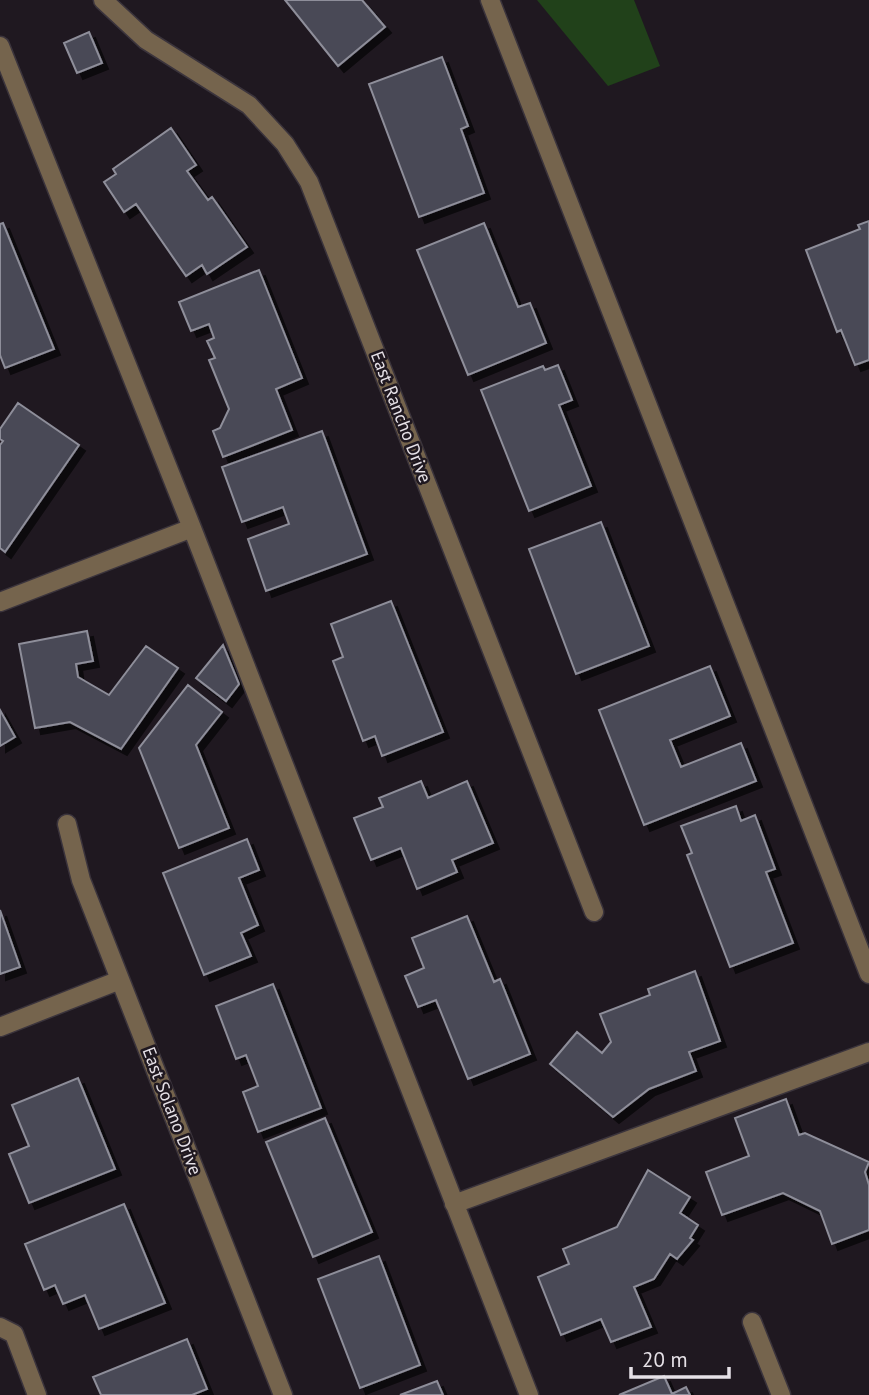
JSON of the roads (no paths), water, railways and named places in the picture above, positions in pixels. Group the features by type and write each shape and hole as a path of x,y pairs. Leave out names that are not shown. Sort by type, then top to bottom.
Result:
{"street":[{"name":"East Rancho Drive","path":"103,0 146,40 249,104 285,144 309,182 594,912"},
{"path":"491,0 869,974"},
{"path":"0,46 192,528 529,1395"},
{"path":"0,602 192,528"},
{"name":"East Solano Drive","path":"66,824 81,880 283,1395"},
{"path":"0,1027 120,980"},
{"path":"454,1204 869,1052"},
{"path":"752,1322 781,1395"},
{"path":"0,1327 14,1334 37,1395"}]}
